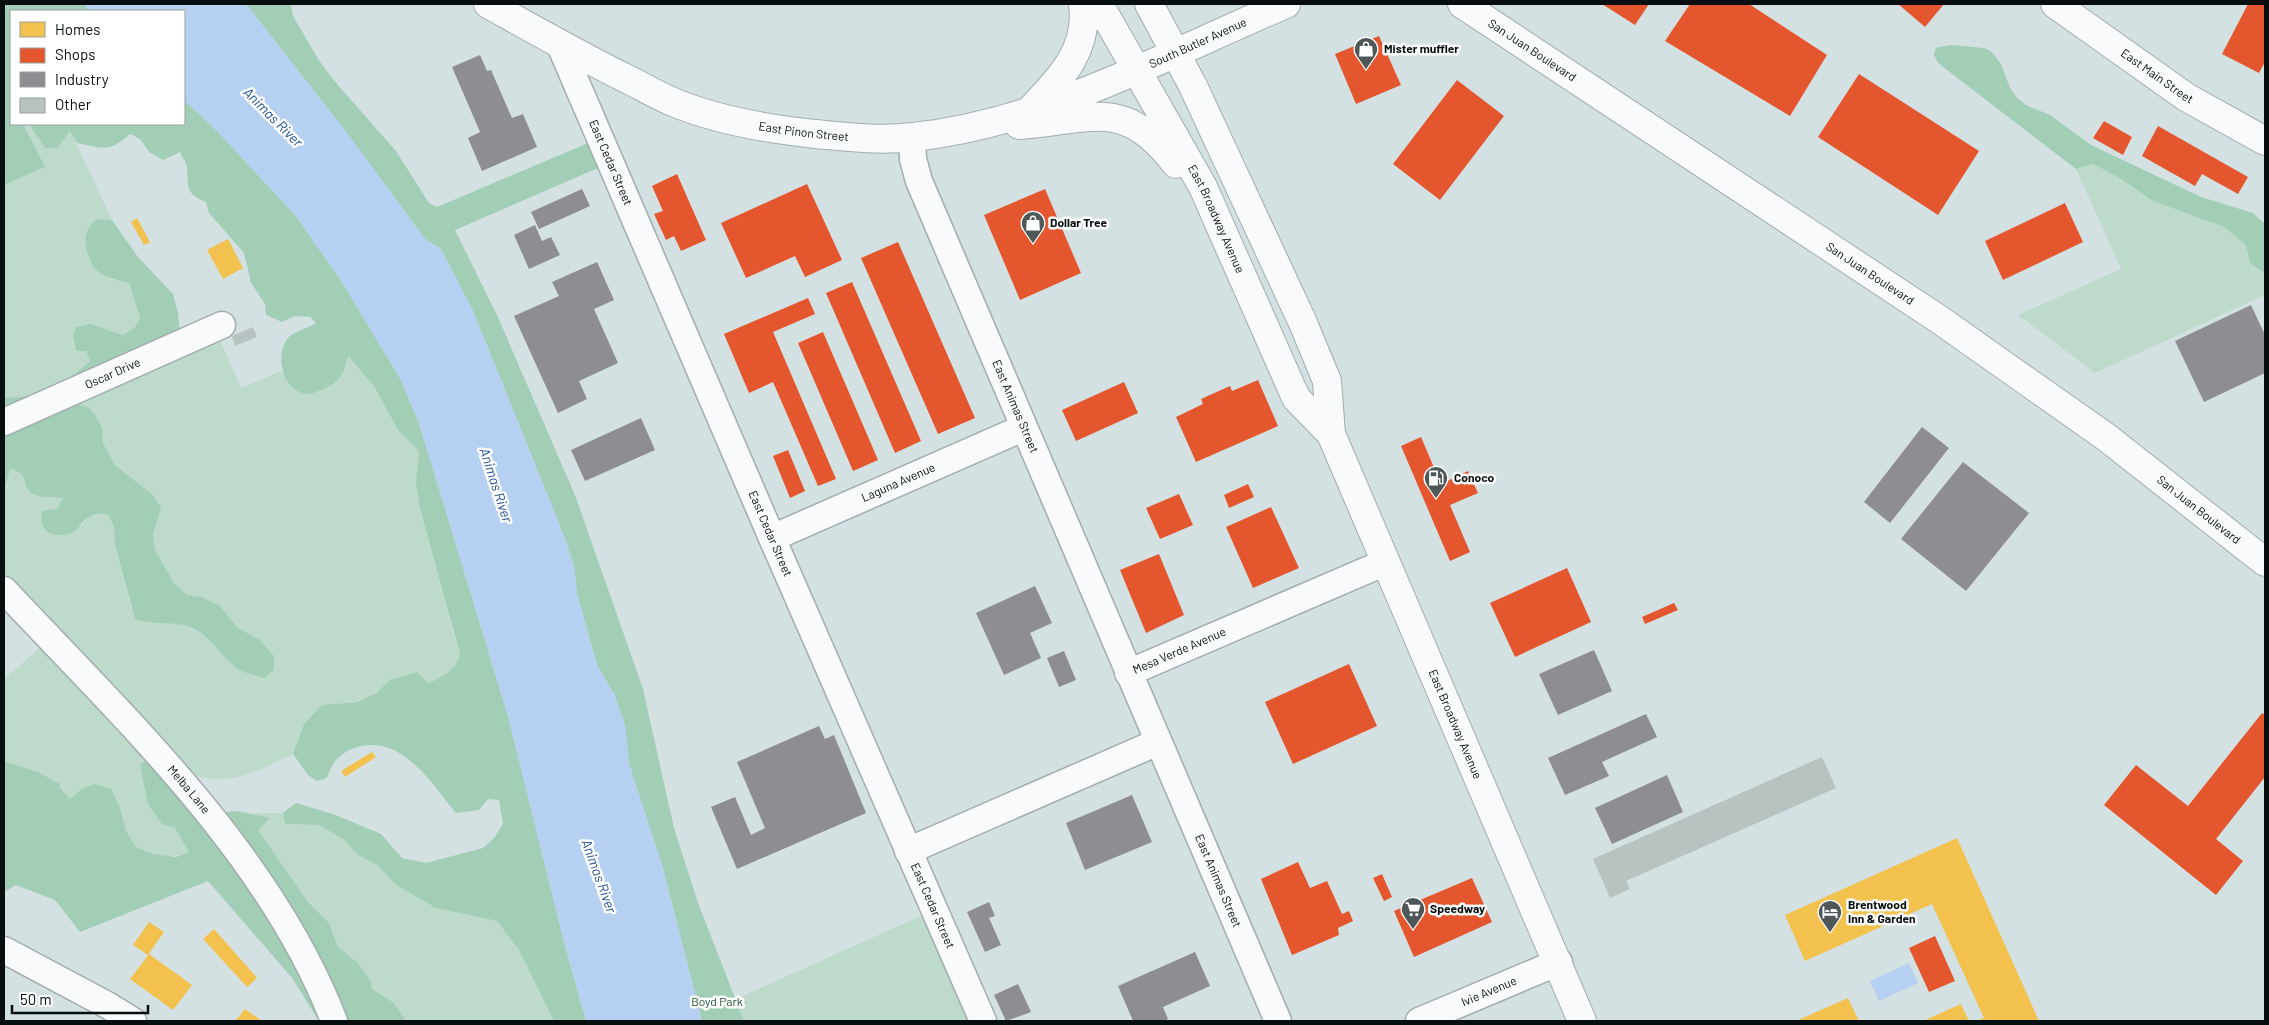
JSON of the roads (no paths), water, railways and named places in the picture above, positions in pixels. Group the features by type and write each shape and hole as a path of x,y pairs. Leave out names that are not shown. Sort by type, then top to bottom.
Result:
{"main road":[{"name":"East Pinon Street","path":"488,4 560,45 674,102 730,120 778,130 872,139 912,137 968,129 1008,119 1137,71"},
{"path":"1030,110 1061,78 1079,47 1083,30 1083,4"},
{"name":"East Broadway Avenue","path":"1098,4 1203,187 1296,398 1331,434"},
{"name":"East Broadway Avenue","path":"1149,4 1176,52 1286,284 1328,381 1331,434 1583,1019"},
{"path":"1234,4 1283,5"},
{"name":"San Juan Boulevard","path":"1462,4 1940,320 2106,438 2265,562"},
{"name":"East Main Street","path":"2055,4 2186,96 2265,142"},
{"name":"South Butler Avenue","path":"1137,71 1283,5"},
{"path":"968,129 1033,124 1096,116 1132,123 1152,136 1217,216"}],"street":[{"name":"East Cedar Street","path":"560,45 772,538 983,1021"},
{"name":"East Animas Street","path":"912,137 913,158 919,181 1128,673"},
{"name":"Oscar Drive","path":"4,422 222,325"},
{"name":"Laguna Avenue","path":"772,538 1024,428"},
{"name":"Mesa Verde Avenue","path":"1158,742 1128,673 1386,562"},
{"name":"Melba Lane","path":"4,590 127,720 217,823 258,880 298,945 334,1021"},
{"name":"East Animas Street","path":"1158,742 1278,1021"},
{"path":"908,850 1158,742"},
{"path":"4,950 110,1006 132,1021"},
{"name":"Ivie Avenue","path":"1420,1021 1558,962"}],"water":[{"name":"Animas River","path":"84,4 246,4 347,133 425,239 441,249 473,311 564,536 574,567 577,594 597,665 615,696 625,725 629,764 662,865 702,1021 586,1021 564,942 508,716 419,423 401,380 342,282 296,216 217,131 185,101 185,10 88,10"},
{"path":"1909,963 1918,983 1879,1001 1870,981"}],"place":[{"name":"Mister muffler","path":"1366,70"},
{"name":"Dollar Tree","path":"1033,244"},
{"name":"Conoco","path":"1436,499"},
{"name":"Speedway","path":"1413,930"},
{"name":"Brentwood Inn & Garden","path":"1830,933"}],"park label":[{"name":"Boyd Park","path":"717,1002"}]}
